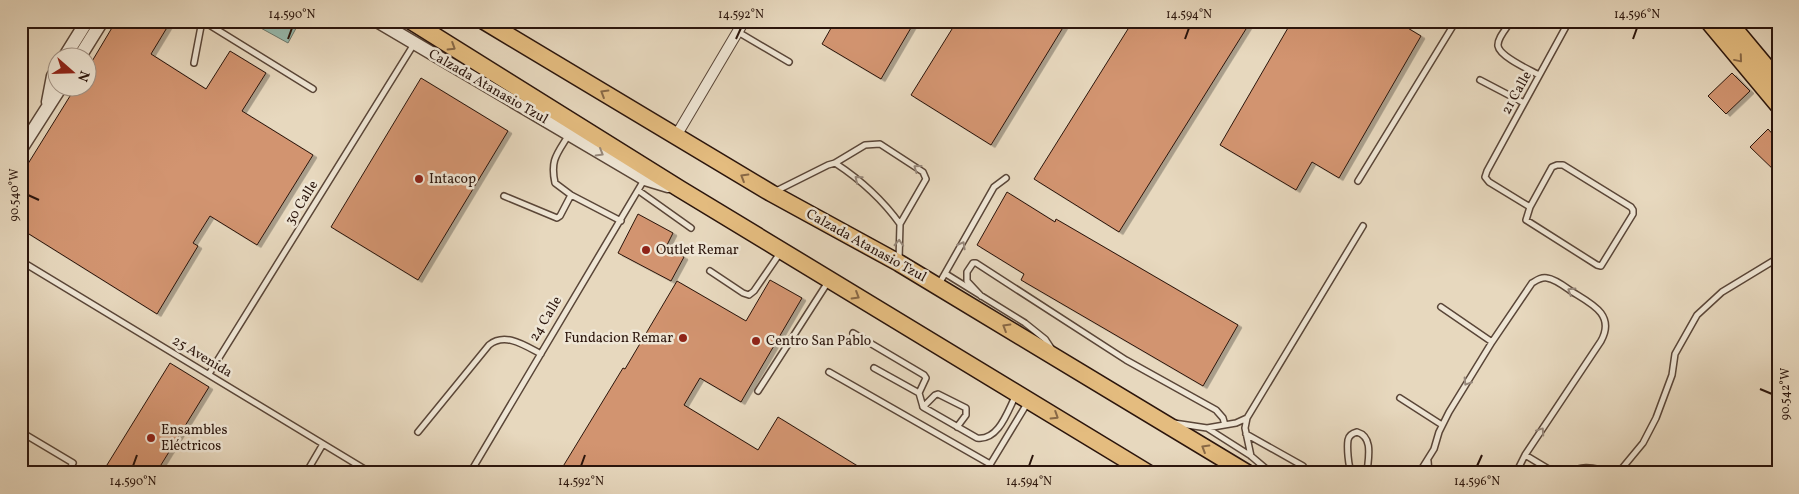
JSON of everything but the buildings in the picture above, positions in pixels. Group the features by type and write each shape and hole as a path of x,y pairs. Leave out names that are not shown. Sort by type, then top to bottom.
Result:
{"main road":[{"name":"Calzada Atanasio Tzul","path":"411,21 680,189 1148,473"},
{"name":"Calzada Atanasio Tzul","path":"484,21 771,193 898,263 942,280 1057,357 1247,473"},
{"path":"1708,21 1778,105"},
{"path":"1728,21 1778,81"}],"street":[{"path":"70,48 87,21"},
{"path":"85,48 102,21"},
{"name":"Calzada Atanasio Tzul","path":"377,21 569,134 642,185 680,189"},
{"path":"676,136 744,21"},
{"path":"46,110 48,98"},
{"path":"21,149 54,98"}],"lane":[{"path":"21,33 29,21"},
{"path":"194,63 203,21 313,89"},
{"path":"1511,21 1500,38 1498,45 1502,54 1539,75"},
{"name":"21 Calle","path":"1530,207 1489,182 1485,176 1486,171 1569,21"},
{"path":"1358,181 1458,22"},
{"path":"738,32 789,62"},
{"name":"30 Calle","path":"209,374 414,44"},
{"path":"1480,80 1524,103"},
{"path":"569,134 555,158 552,169 555,183 571,195 621,220"},
{"path":"771,193 828,165 836,163 865,145 880,144 923,172 926,179 900,224 898,263"},
{"path":"836,163 857,177 878,196 900,224"},
{"path":"1557,165 1563,166 1634,210 1601,266 1529,223 1526,220 1530,207 1552,167 1557,165"},
{"path":"1006,178 994,188 942,280 981,296 1025,323 1045,339 1057,357"},
{"path":"642,185 691,228"},
{"name":"24 Calle","path":"470,473 642,185"},
{"path":"504,196 556,218 560,216 571,195"},
{"path":"1251,456 1246,434 1247,418 1363,226"},
{"path":"710,271 749,295 754,291 782,250"},
{"path":"1569,473 1576,469 1593,467 1620,472 1643,443 1656,418 1672,375 1675,354 1697,315 1722,292 1778,258"},
{"name":"25 Avenida","path":"21,261 370,473"},
{"path":"981,296 967,281 967,272 973,263 976,263 1126,360 1216,410 1223,418 1225,425"},
{"path":"1419,473 1434,449 1442,425 1492,342 1532,283 1540,278 1545,278 1554,280 1597,307 1604,318 1605,330 1601,341 1525,455 1516,473"},
{"path":"758,391 830,280"},
{"path":"1440,307 1492,342"},
{"path":"853,333 924,375 926,378 919,393 920,402 923,407 977,438 987,437 997,430 1024,396"},
{"path":"418,432 496,339 505,339 522,344 540,354"},
{"path":"874,368 919,393"},
{"path":"829,372 990,464"},
{"path":"923,407 938,394 966,408 966,415 957,427"},
{"path":"985,473 1024,396"},
{"path":"1400,398 1442,425"},
{"path":"1162,422 1207,428 1236,423 1247,418"},
{"path":"1207,428 1251,456 1271,473"},
{"path":"21,432 73,463 67,473"},
{"path":"1352,473 1349,468 1348,440 1351,434 1357,432 1363,434 1367,439 1367,473"},
{"path":"1246,434 1303,466"},
{"path":"306,473 323,444"},
{"path":"1525,455 1555,473"},
{"path":"1428,460 1429,473"}],"water":[{"path":"248,21 300,21 288,43"}],"place":[{"name":"Intacop","path":"419,179"},
{"name":"Outlet Remar","path":"646,250"},
{"name":"Fundacion Remar","path":"683,338"},
{"name":"Centro San Pablo","path":"756,341"},
{"name":"Ensambles Eléctricos","path":"151,438"}]}
